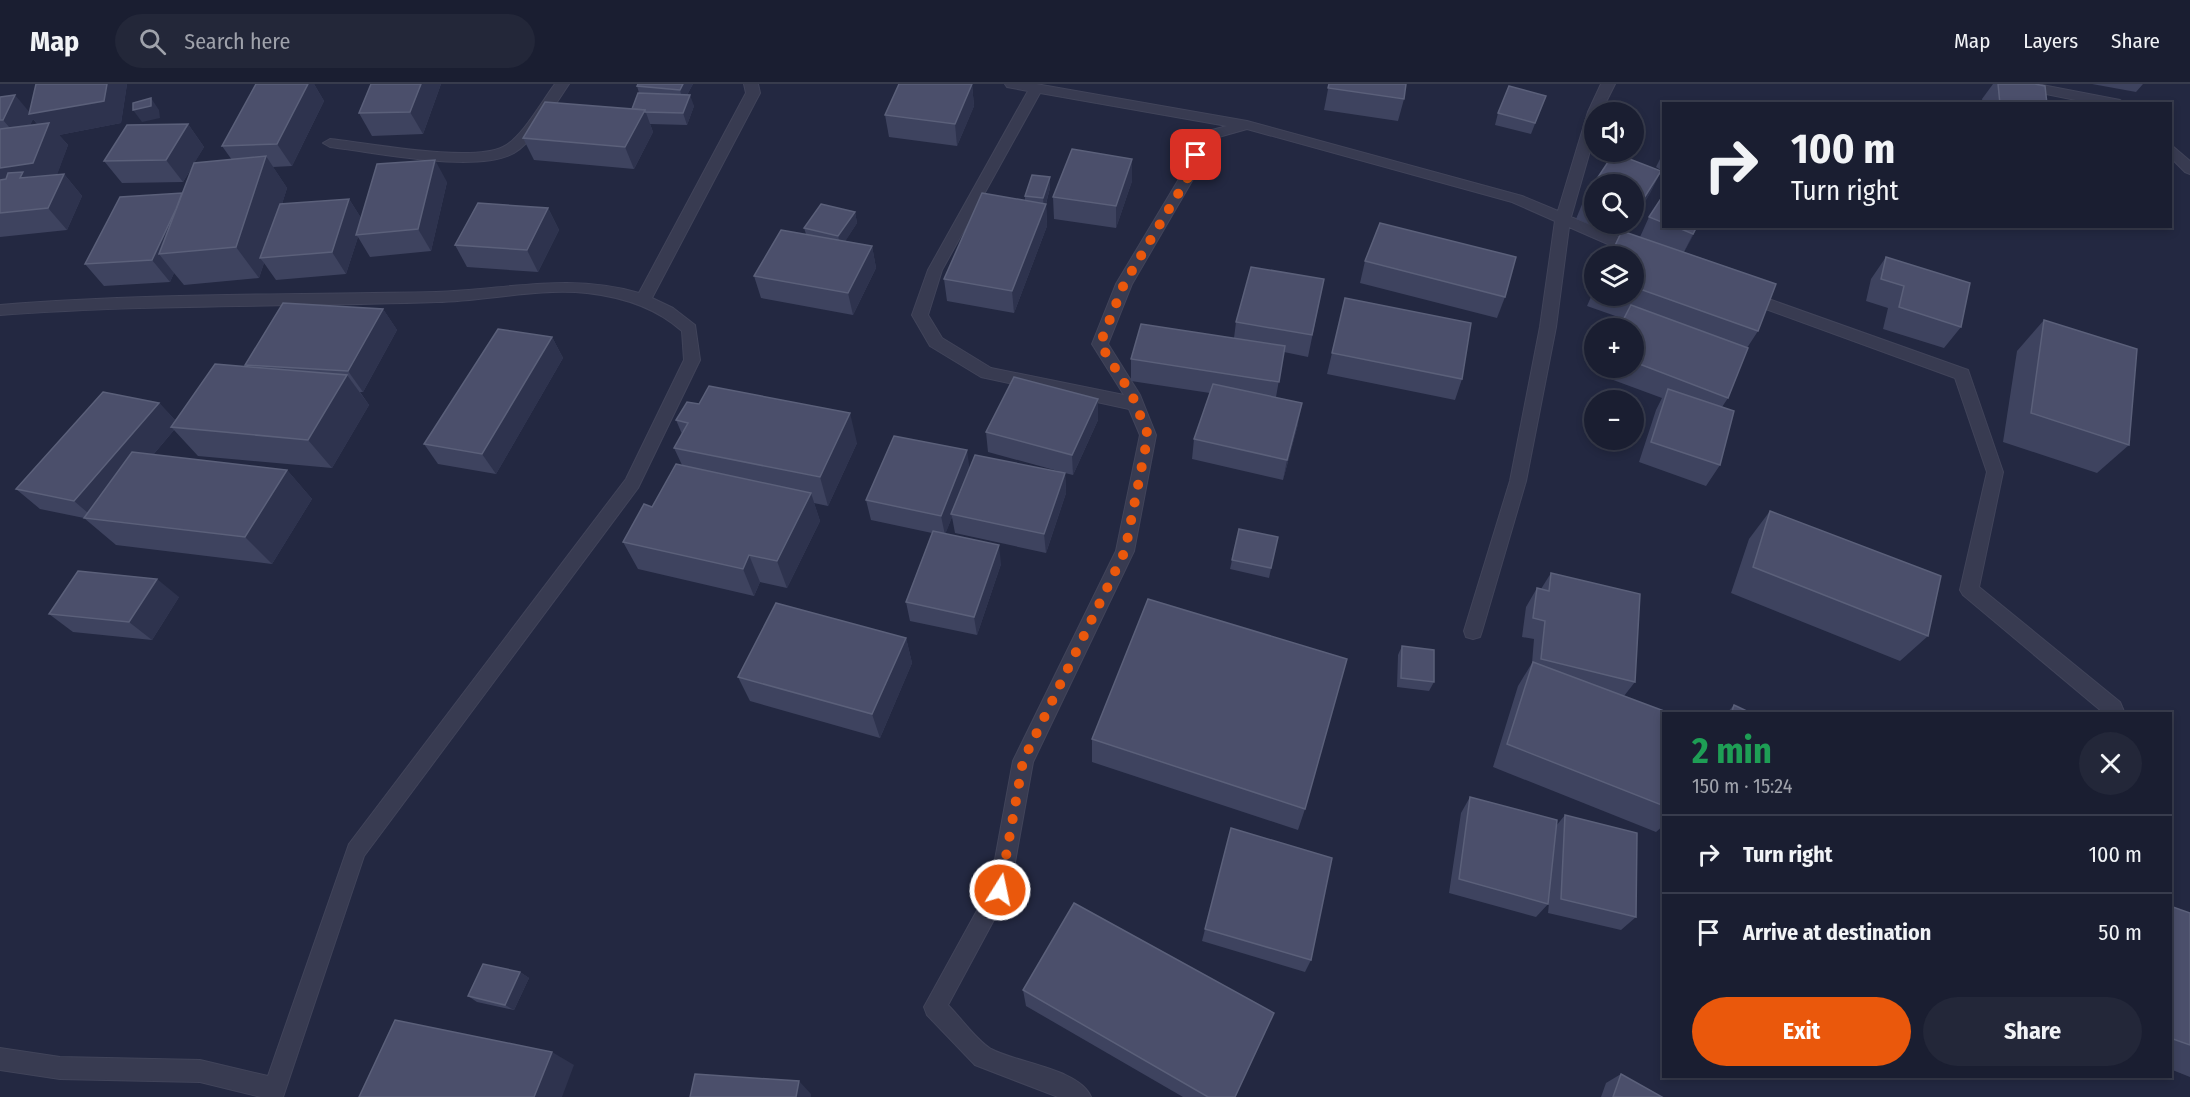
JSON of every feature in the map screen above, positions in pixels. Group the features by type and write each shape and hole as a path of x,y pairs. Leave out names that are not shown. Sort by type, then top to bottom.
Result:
{"street":[{"path":"330,143 453,156 489,156 508,150 519,142 562,84"},
{"path":"643,300 753,93 752,84"},
{"path":"1012,84 1247,124 1517,199 1650,256"},
{"path":"1600,102 1608,84"},
{"path":"2016,84 2110,102"},
{"path":"1036,88 935,270 920,315 936,342 987,373 1136,404"},
{"path":"1080,1097 1058,1084 983,1056 935,1007 1000,890 1023,761 1125,551 1148,435 1136,404 1100,344 1124,284 1190,174 1202,137 1247,124"},
{"path":"1473,631 1518,481 1548,327 1563,219 1584,150"},
{"path":"2172,150 2190,169"},
{"path":"0,310 139,302 445,297 550,288 586,288 643,300 672,312 690,329 692,360 632,483 356,851 273,1093 200,1071 60,1068 0,1059"},
{"path":"1727,288 1962,374 1995,472 1969,590 2113,708 2114,712"}],"building":[{"path":"36,84 107,84 104,101 29,114"},
{"path":"256,84 308,84 277,144 222,146"},
{"path":"371,84 421,84 410,112 359,113"},
{"path":"638,84 683,84 680,90 637,86"},
{"path":"899,84 972,84 955,124 885,115"},
{"path":"1329,84 1406,84 1404,99 1328,88"},
{"path":"1998,84 2045,86 2047,102 2000,102"},
{"path":"1509,86 1546,96 1535,123 1498,113"},
{"path":"638,93 690,95 683,113 645,112 645,110 632,109"},
{"path":"15,95 3,120 0,120 0,97"},
{"path":"151,98 151,106 133,110 133,103"},
{"path":"545,102 645,110 625,147 523,138"},
{"path":"49,123 33,163 0,168 0,129"},
{"path":"188,124 166,160 104,161 127,125"},
{"path":"1072,149 1132,159 1116,206 1053,197"},
{"path":"266,156 236,247 159,254 194,163"},
{"path":"435,160 418,229 356,235 377,164"},
{"path":"1608,162 1638,162 1661,171 1644,198 1644,174 1600,174"},
{"path":"23,172 20,178 64,174 48,208 0,213 0,180 6,179 8,173"},
{"path":"1032,175 1050,177 1043,198 1025,196"},
{"path":"182,193 152,260 85,264 120,197"},
{"path":"982,193 1046,204 1012,291 944,279"},
{"path":"1662,197 1662,222 1649,217"},
{"path":"349,199 332,252 260,258 280,204"},
{"path":"478,203 548,208 527,250 455,245"},
{"path":"821,204 855,212 838,236 804,228"},
{"path":"1380,223 1516,257 1505,297 1365,261"},
{"path":"1679,228 1696,228 1693,234"},
{"path":"781,230 872,246 848,293 754,276"},
{"path":"1621,234 1631,234 1776,284 1758,331 1644,291 1644,246 1615,246"},
{"path":"1886,257 1970,283 1961,327 1899,307 1904,286 1881,279"},
{"path":"1251,267 1324,279 1312,335 1236,322"},
{"path":"1345,298 1471,323 1462,379 1332,353"},
{"path":"283,303 383,309 348,371 245,365"},
{"path":"1630,306 1634,306 1748,348 1728,398 1644,366 1644,318 1624,318"},
{"path":"2044,320 2137,349 2129,445 2031,413"},
{"path":"1141,324 1285,346 1279,382 1131,359"},
{"path":"498,329 552,337 482,454 424,444"},
{"path":"215,364 347,375 308,440 171,427"},
{"path":"1014,377 1098,399 1072,455 986,432"},
{"path":"1213,384 1302,403 1287,460 1194,439"},
{"path":"709,386 850,413 820,477 674,448 688,423 676,420 687,402 699,404"},
{"path":"1668,389 1734,411 1720,465 1651,442"},
{"path":"103,392 159,403 74,501 16,489"},
{"path":"894,436 967,450 941,516 866,500"},
{"path":"132,452 287,470 245,537 84,518"},
{"path":"975,455 1065,473 1044,534 951,514"},
{"path":"676,464 811,493 777,561 749,555 743,569 623,542 644,504 652,507"},
{"path":"1770,511 1941,576 1928,636 1753,567"},
{"path":"1239,529 1278,537 1271,568 1232,560"},
{"path":"933,531 999,545 974,617 906,602"},
{"path":"78,571 157,579 129,622 49,614"},
{"path":"1551,573 1640,594 1635,682 1541,659 1545,621 1533,618 1537,588 1549,591"},
{"path":"1148,599 1347,659 1305,809 1092,739"},
{"path":"776,603 906,638 872,714 738,677"},
{"path":"1402,646 1434,650 1434,682 1401,678"},
{"path":"1533,662 1667,712 1662,712 1662,805 1507,744"},
{"path":"1734,705 1749,712 1732,712"},
{"path":"1470,797 1557,820 1548,904 1459,879"},
{"path":"1565,815 1637,833 1636,917 1561,899"},
{"path":"1231,828 1332,858 1311,960 1205,929"},
{"path":"1074,903 1274,1013 1235,1097 1208,1097 1023,990"},
{"path":"2172,907 2190,913 2190,1045 2172,1039"},
{"path":"483,964 520,972 505,1005 468,996"},
{"path":"395,1020 552,1052 534,1097 359,1097"},
{"path":"695,1074 799,1081 796,1097 690,1097"},
{"path":"1621,1074 1662,1097 1613,1097"}],"route":[{"path":"1000,890 1023,761 1125,551 1148,435 1132,395 1100,344 1124,284 1190,174 1196,155"}]}
